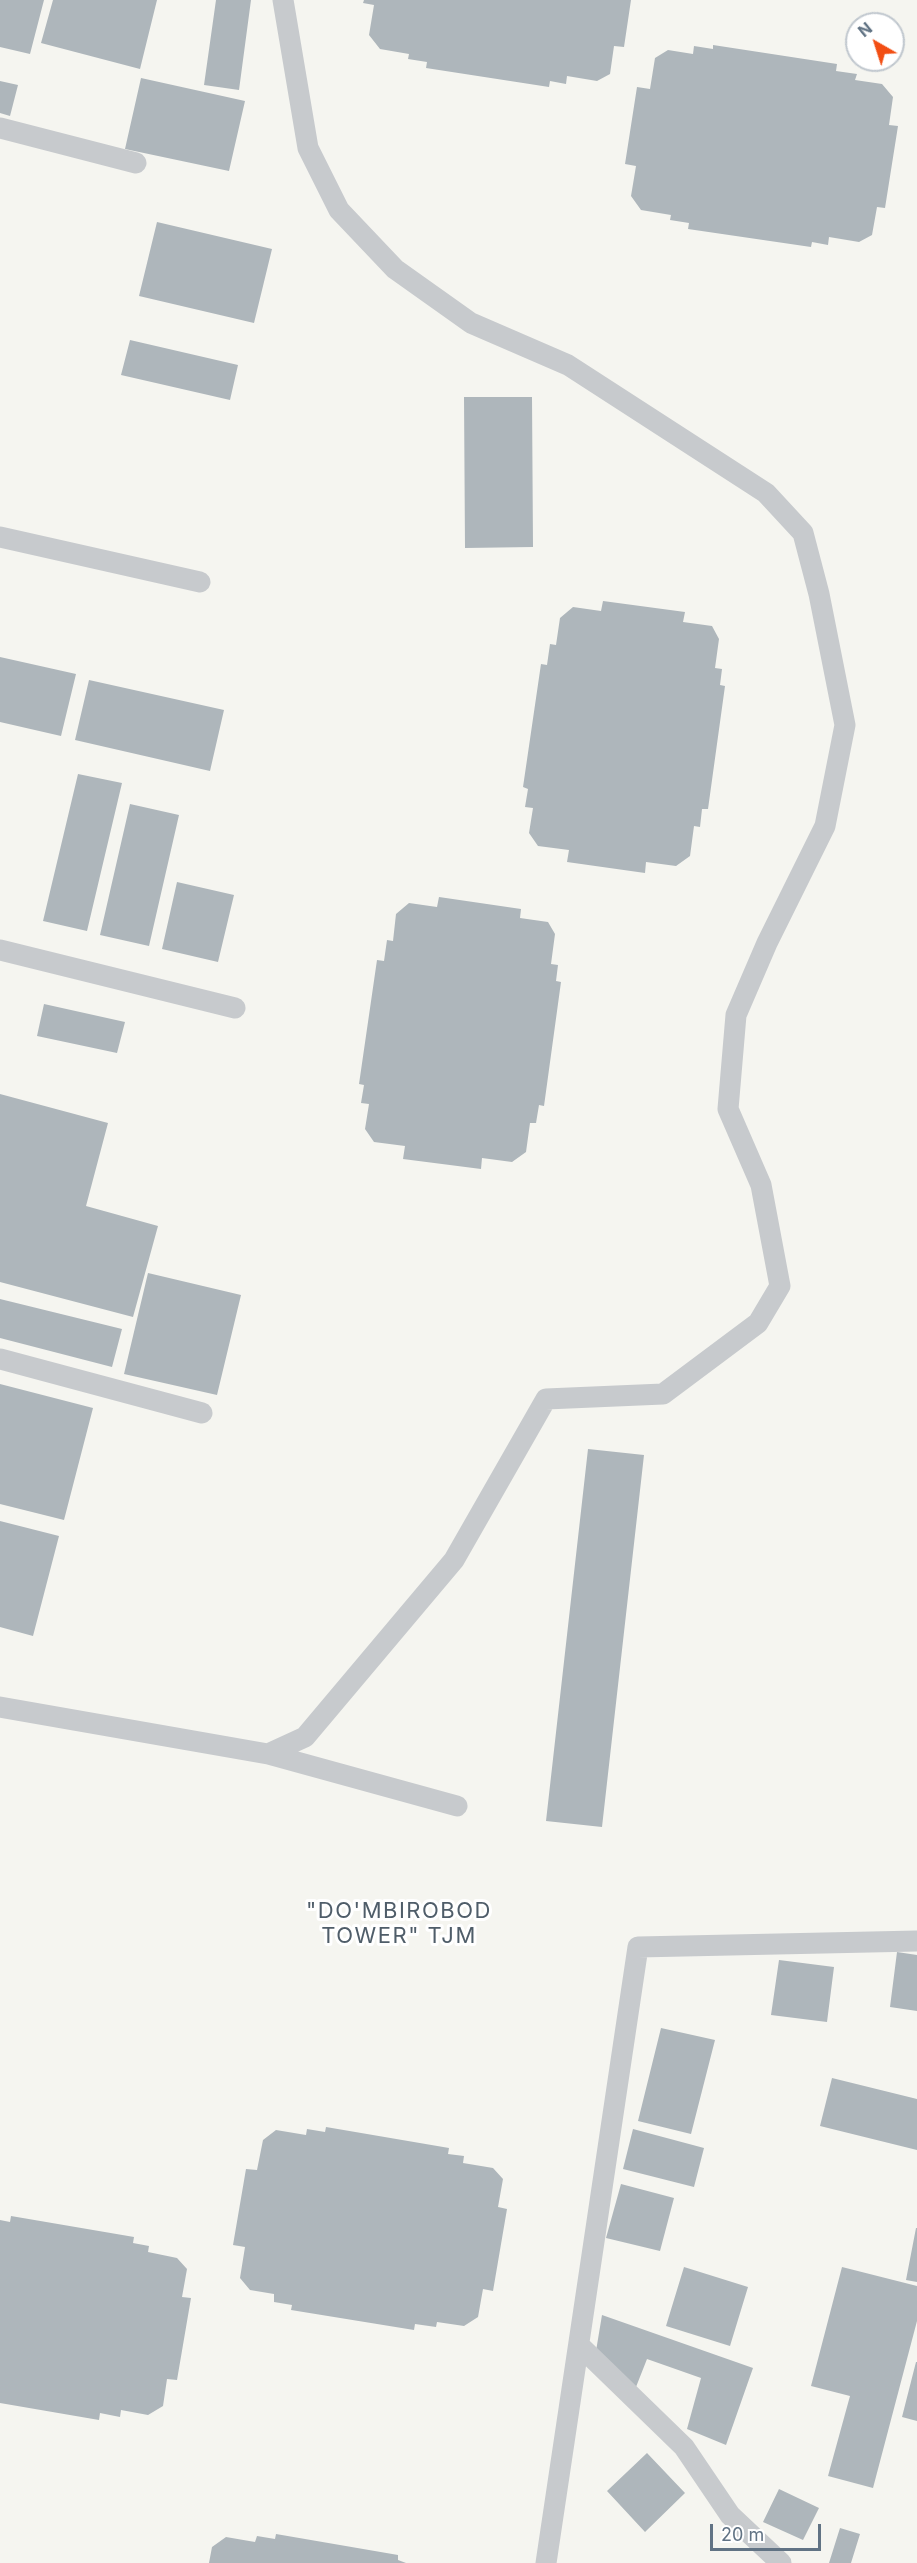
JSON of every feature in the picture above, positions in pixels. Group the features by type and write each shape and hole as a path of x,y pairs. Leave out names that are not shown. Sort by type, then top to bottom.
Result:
{"lane":[{"path":"267,1754 305,1737 454,1560 546,1399 663,1394 758,1323 780,1286 761,1185 728,1109 736,1015 767,943 825,826 845,725 819,594 803,533 766,493 756,486 568,365 471,323 395,269 339,210 308,148 283,0"},
{"path":"0,128 136,163"},
{"path":"0,537 200,582"},
{"path":"0,950 235,1008"},
{"path":"0,1359 202,1413"},
{"path":"0,1707 267,1754 457,1806"},
{"path":"546,2563 638,1947 917,1941"},
{"path":"580,2346 684,2447 730,2515 781,2563"}],"building":[{"path":"0,0 44,0 30,54 0,47"},
{"path":"53,0 157,0 140,69 41,43"},
{"path":"216,0 251,0 239,90 204,85"},
{"path":"364,0 631,0 624,47 614,46 610,74 597,81 567,76 566,84 550,81 549,87 426,68 427,62 408,59 409,54 380,49 369,35 374,5 363,3"},
{"path":"713,45 837,64 836,71 857,74 855,80 882,84 893,97 889,125 898,126 885,208 877,207 872,235 859,242 829,237 828,245 812,242 811,247 688,229 689,223 670,220 671,215 641,210 631,196 636,166 625,164 637,87 650,89 655,58 668,50 693,54 694,46 713,49"},
{"path":"141,78 245,101 229,171 125,149"},
{"path":"0,81 18,85 10,116 0,113"},
{"path":"157,222 272,249 254,323 139,296"},
{"path":"130,340 238,365 230,400 121,375"},
{"path":"464,397 532,397 533,547 465,548"},
{"path":"603,601 685,612 683,622 712,626 719,639 715,668 722,669 720,685 725,686 708,809 702,809 700,827 694,826 690,856 676,866 646,862 645,873 567,862 569,850 538,846 529,833 533,808 525,807 528,789 523,787 541,664 547,665 550,644 556,645 560,618 573,607 601,611"},
{"path":"0,657 76,674 61,736 0,722"},
{"path":"89,680 224,710 210,771 75,740"},
{"path":"78,774 122,783 87,931 43,921"},
{"path":"130,804 179,815 149,946 100,935"},
{"path":"177,882 234,895 218,962 162,949"},
{"path":"439,897 521,909 520,918 548,922 555,934 551,964 558,965 556,981 561,982 544,1106 539,1105 536,1123 530,1123 526,1152 512,1162 482,1158 481,1169 403,1159 405,1146 374,1142 365,1129 369,1104 361,1103 364,1085 359,1084 377,960 384,961 387,940 393,941 396,914 409,903 437,907"},
{"path":"44,1004 125,1022 117,1053 37,1036"},
{"path":"0,1094 108,1123 86,1206 158,1226 133,1317 0,1282"},
{"path":"148,1273 241,1295 217,1395 124,1374"},
{"path":"0,1299 122,1329 112,1367 0,1338"},
{"path":"0,1384 93,1408 64,1520 0,1504"},
{"path":"588,1449 644,1455 602,1827 546,1821"},
{"path":"0,1521 59,1536 33,1636 0,1627"},
{"path":"897,1952 917,1955 917,2011 890,2007"},
{"path":"779,1960 834,1967 827,2022 771,2015"},
{"path":"661,2028 715,2040 691,2134 638,2121"},
{"path":"832,2078 917,2099 917,2150 820,2126"},
{"path":"326,2127 449,2148 448,2154 464,2156 463,2163 493,2168 503,2179 498,2207 507,2209 493,2291 483,2289 478,2317 464,2326 437,2322 436,2327 415,2324 414,2330 291,2310 292,2305 274,2302 274,2294 250,2290 240,2278 245,2247 233,2245 246,2169 257,2170 263,2140 276,2130 306,2135 307,2129 325,2132"},
{"path":"633,2129 704,2148 694,2187 623,2169"},
{"path":"621,2184 674,2198 660,2251 606,2238"},
{"path":"11,2216 134,2237 133,2243 149,2246 148,2252 177,2258 187,2269 182,2297 191,2298 177,2380 167,2379 163,2406 148,2415 121,2410 120,2417 100,2413 99,2420 0,2403 0,2220 10,2222"},
{"path":"917,2228 917,2282 906,2280"},
{"path":"684,2267 748,2287 730,2346 666,2326"},
{"path":"842,2267 917,2286 917,2321 873,2488 828,2476 850,2396 811,2386"},
{"path":"602,2315 753,2368 726,2445 687,2429 701,2378 647,2359 636,2387 595,2357"},
{"path":"917,2362 917,2421 902,2417"},
{"path":"647,2453 685,2493 645,2532 607,2491"},
{"path":"779,2489 819,2508 803,2540 763,2522"},
{"path":"840,2528 860,2534 851,2563 829,2563"},
{"path":"276,2534 398,2555 398,2560 406,2563 209,2563 212,2547 226,2537 255,2542 257,2536 275,2539"}],"district":[{"name":"\"DO'MBIROBOD TOWER\" TJM","path":"399,1924"}]}
